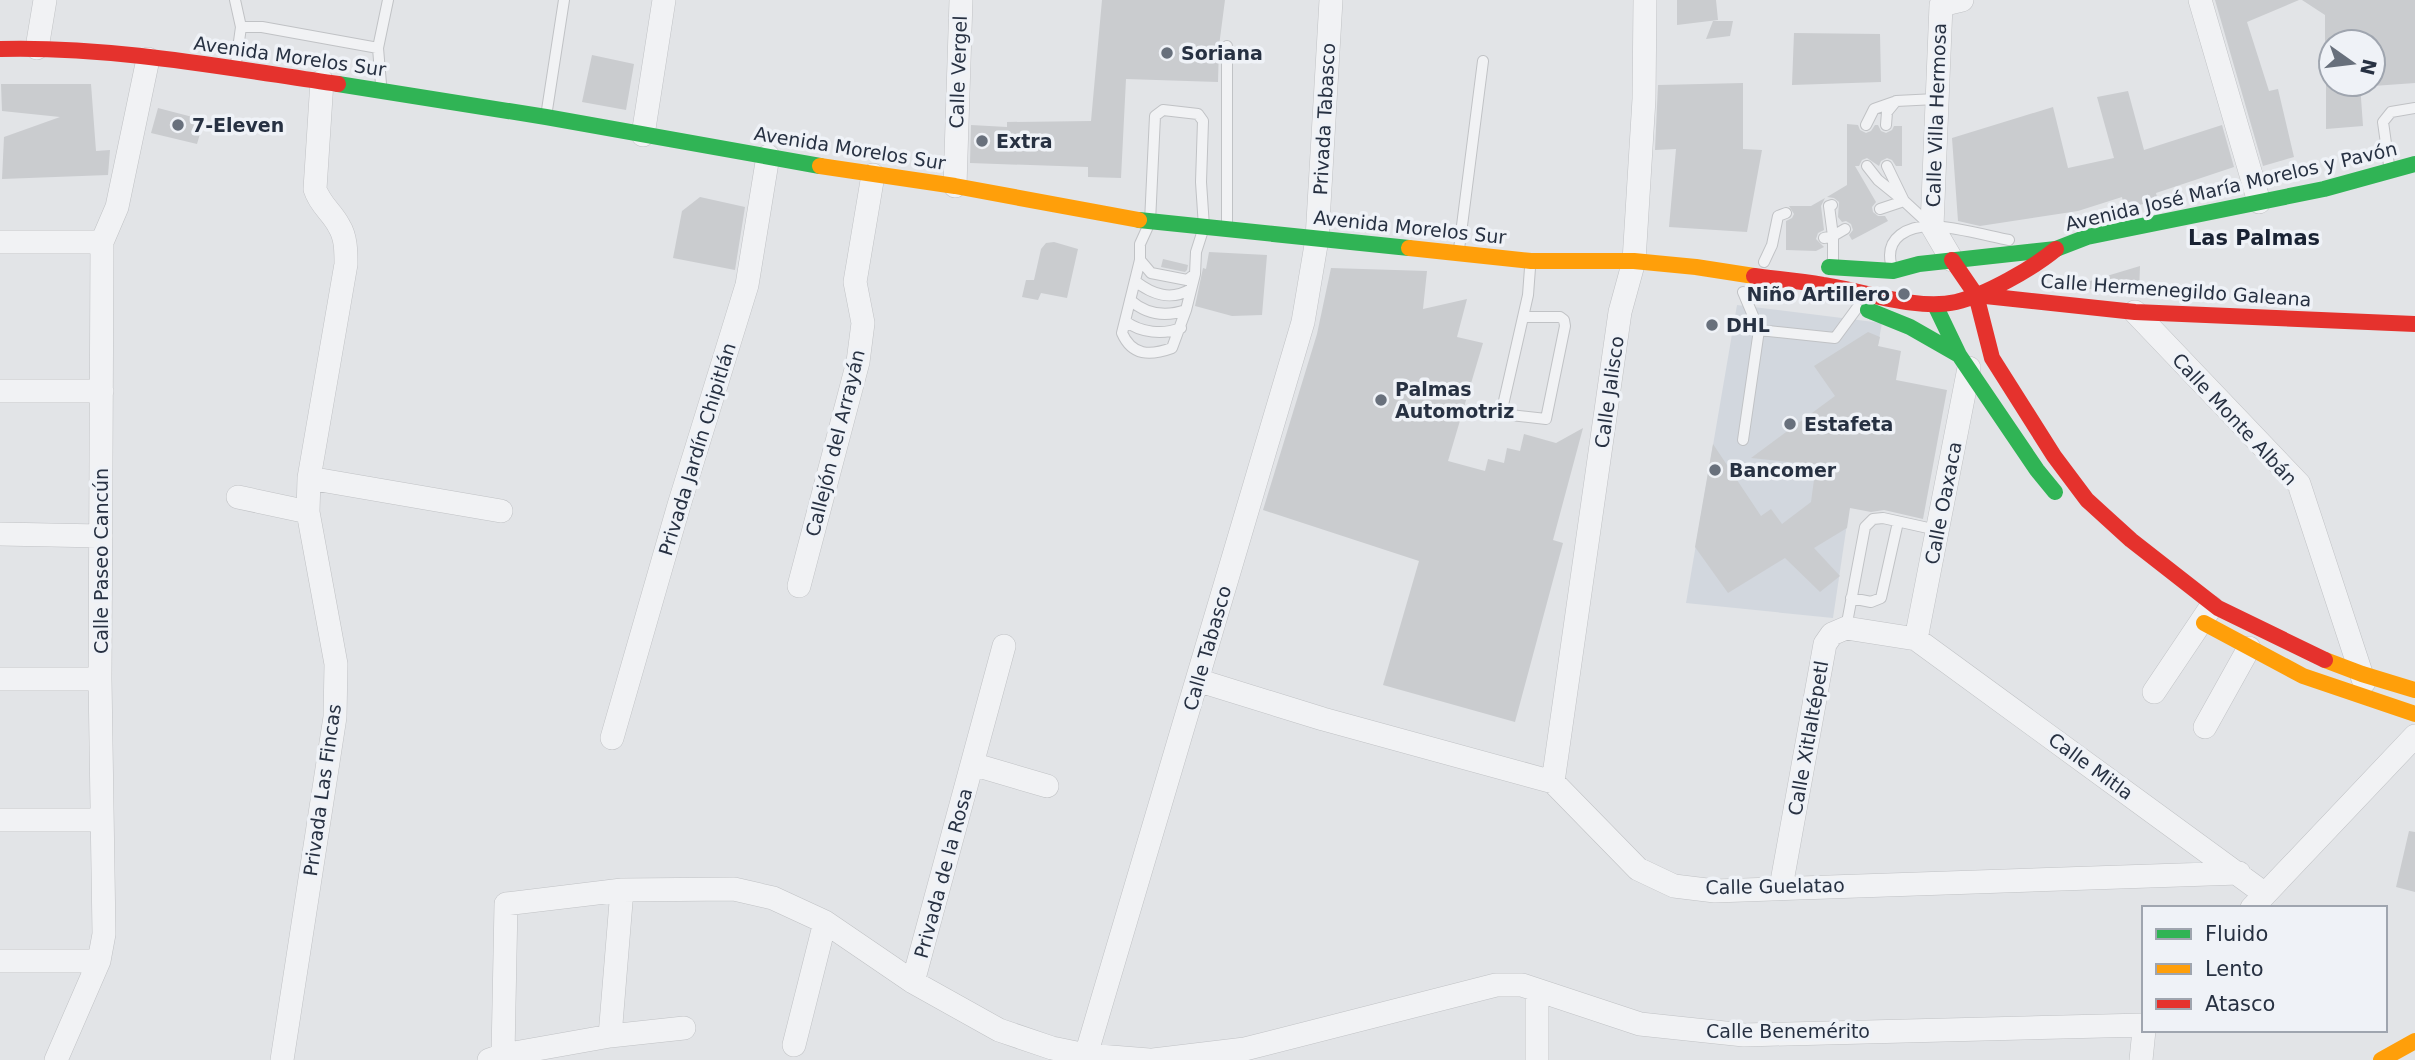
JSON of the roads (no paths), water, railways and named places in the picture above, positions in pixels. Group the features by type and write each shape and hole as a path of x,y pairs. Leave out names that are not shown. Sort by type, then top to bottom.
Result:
{"main road":[{"name":"Avenida Morelos Sur","path":"0,49 37,48 235,68 323,81 873,175 955,186 1150,222 1531,261 1634,261 1696,267 1912,298 1935,305 1976,295 2040,262 2056,249"},
{"name":"Avenida José María Morelos y Pavón","path":"2056,249 2087,237 2324,189 2415,164"},
{"path":"1826,267 1897,276 1952,260 2056,249"},
{"name":"Avenida Morelos Sur","path":"1696,267 1724,259 1792,264"},
{"path":"1952,260 1976,295 1992,358 2054,456 2087,500 2131,540 2201,613 2249,648 2303,676 2415,715"},
{"path":"1696,267 1750,293"},
{"name":"Calle Hermenegildo Galeana","path":"1976,295 2135,312 2415,324"},
{"path":"1834,305 1876,312 1964,361"},
{"path":"1935,305 1964,361 2037,470 2063,501"},
{"path":"2201,613 2362,674 2415,690"},
{"path":"2382,1060 2415,1041"}],"street":[{"path":"37,48 46,0"},
{"path":"643,135 664,0"},
{"name":"Calle Vergel","path":"955,186 961,0"},
{"name":"Privada Tabasco","path":"1317,239 1331,0"},
{"name":"Calle Jalisco","path":"1553,782 1620,312 1634,261 1644,99 1645,0"},
{"path":"2200,0 2259,202"},
{"name":"Calle Villa Hermosa","path":"1945,2 1936,99 1932,226 1952,260"},
{"name":"Calle Paseo Cancún","path":"56,1060 99,961 104,933 100,820 102,242 117,207 148,59"},
{"name":"Privada Las Fincas","path":"282,1060 335,717 336,664 309,512 309,478 346,264 345,242 339,225 319,201 315,189 323,81"},
{"name":"Privada Jardín Chipitlán","path":"612,738 679,505 747,285 768,156"},
{"name":"Callejón del Arrayán","path":"799,586 858,362 863,323 855,282 873,175"},
{"name":"Calle Tabasco","path":"1086,1055 1303,322 1317,239"},
{"path":"0,242 102,242"},
{"name":"Calle Monte Albán","path":"2135,312 2299,484 2368,698"},
{"name":"Calle Oaxaca","path":"1916,639 1937,530 1964,361"},
{"path":"0,391 102,391"},
{"path":"309,478 501,511"},
{"path":"238,498 309,512"},
{"path":"0,534 101,536"},
{"path":"2154,692 2201,613"},
{"path":"1846,628 1916,639"},
{"name":"Calle Xitlaltépetl","path":"1781,887 1825,644 1832,634 1846,628"},
{"name":"Calle Mitla","path":"1916,639 2239,873 2259,901"},
{"name":"Privada de la Rosa","path":"913,982 1004,646"},
{"path":"2205,727 2249,648"},
{"path":"0,679 100,679"},
{"path":"1198,680 1323,719 1553,782"},
{"path":"2259,901 2415,736"},
{"name":"Privada de la Rosa","path":"972,764 1047,786"},
{"name":"Calle Guelatao","path":"1553,782 1638,869 1674,886 1715,891 2239,873"},
{"path":"0,820 100,820"},
{"name":"Calle Benemérito","path":"496,1058 506,904 622,890 734,889 773,898 825,922 913,982 999,1030 1052,1048 1086,1055 1151,1060 1245,1049 1496,985 1522,985 1640,1024 1744,1035 2142,1025"},
{"path":"610,1035 622,890"},
{"path":"794,1045 825,922"},
{"path":"0,961 99,961"},
{"path":"1537,990 1537,1060"},
{"path":"496,1058 610,1035 684,1028"},
{"path":"2141,1060 2144,1032"}],"lane":[{"path":"234,0 241,27 235,68"},
{"path":"382,90 378,48 388,0"},
{"path":"546,117 564,0"},
{"path":"241,27 262,27 378,48"},
{"path":"1227,46 1227,229"},
{"path":"1458,252 1483,61"},
{"path":"1866,125 1874,109 1896,101 1936,99"},
{"path":"1886,125 1887,112 1896,101"},
{"path":"2389,170 2383,122 2391,112 2415,108"},
{"path":"1163,110 1198,114 1203,121 1201,182 1204,226 1196,252 1195,274 1186,310 1172,348 1156,354 1137,352 1126,343 1122,333 1136,281 1140,244 1150,222 1155,116 1163,110"},
{"path":"1867,166 1878,180 1932,226"},
{"path":"1887,166 1904,201"},
{"path":"1867,186 1878,180"},
{"path":"1880,209 1904,201"},
{"path":"1826,267 1829,206"},
{"path":"1764,262 1772,246 1778,216 1786,213"},
{"path":"1897,276 1889,253 1894,240 1902,233 1932,226 2056,249"},
{"path":"1828,237 1845,229"},
{"path":"1772,246 1778,240 1786,239"},
{"path":"1140,260 1151,273 1187,279 1195,274"},
{"path":"1524,317 1560,317 1564,320 1546,419 1501,414 1524,317 1531,261"},
{"path":"1136,281 1147,290 1167,296 1179,296 1191,289"},
{"path":"1744,440 1759,330 1750,293"},
{"path":"1130,300 1139,308 1161,315 1186,310"},
{"path":"1759,330 1835,338 1857,308"},
{"path":"1125,321 1134,328 1155,332 1171,332 1181,328"},
{"path":"1846,628 1865,527 1872,519 1937,530"},
{"path":"1851,598 1871,602 1881,598 1898,522"}],"place":[{"name":"Soriana","path":"1167,53"},
{"name":"7-Eleven","path":"178,125"},
{"name":"Extra","path":"982,141"},
{"name":"Niño Artillero","path":"1904,294"},
{"name":"DHL","path":"1712,325"},
{"name":"Palmas Automotriz","path":"1381,400"},
{"name":"Estafeta","path":"1790,424"},
{"name":"Bancomer","path":"1715,470"}],"district":[{"name":"Las Palmas","path":"2254,238"}]}
